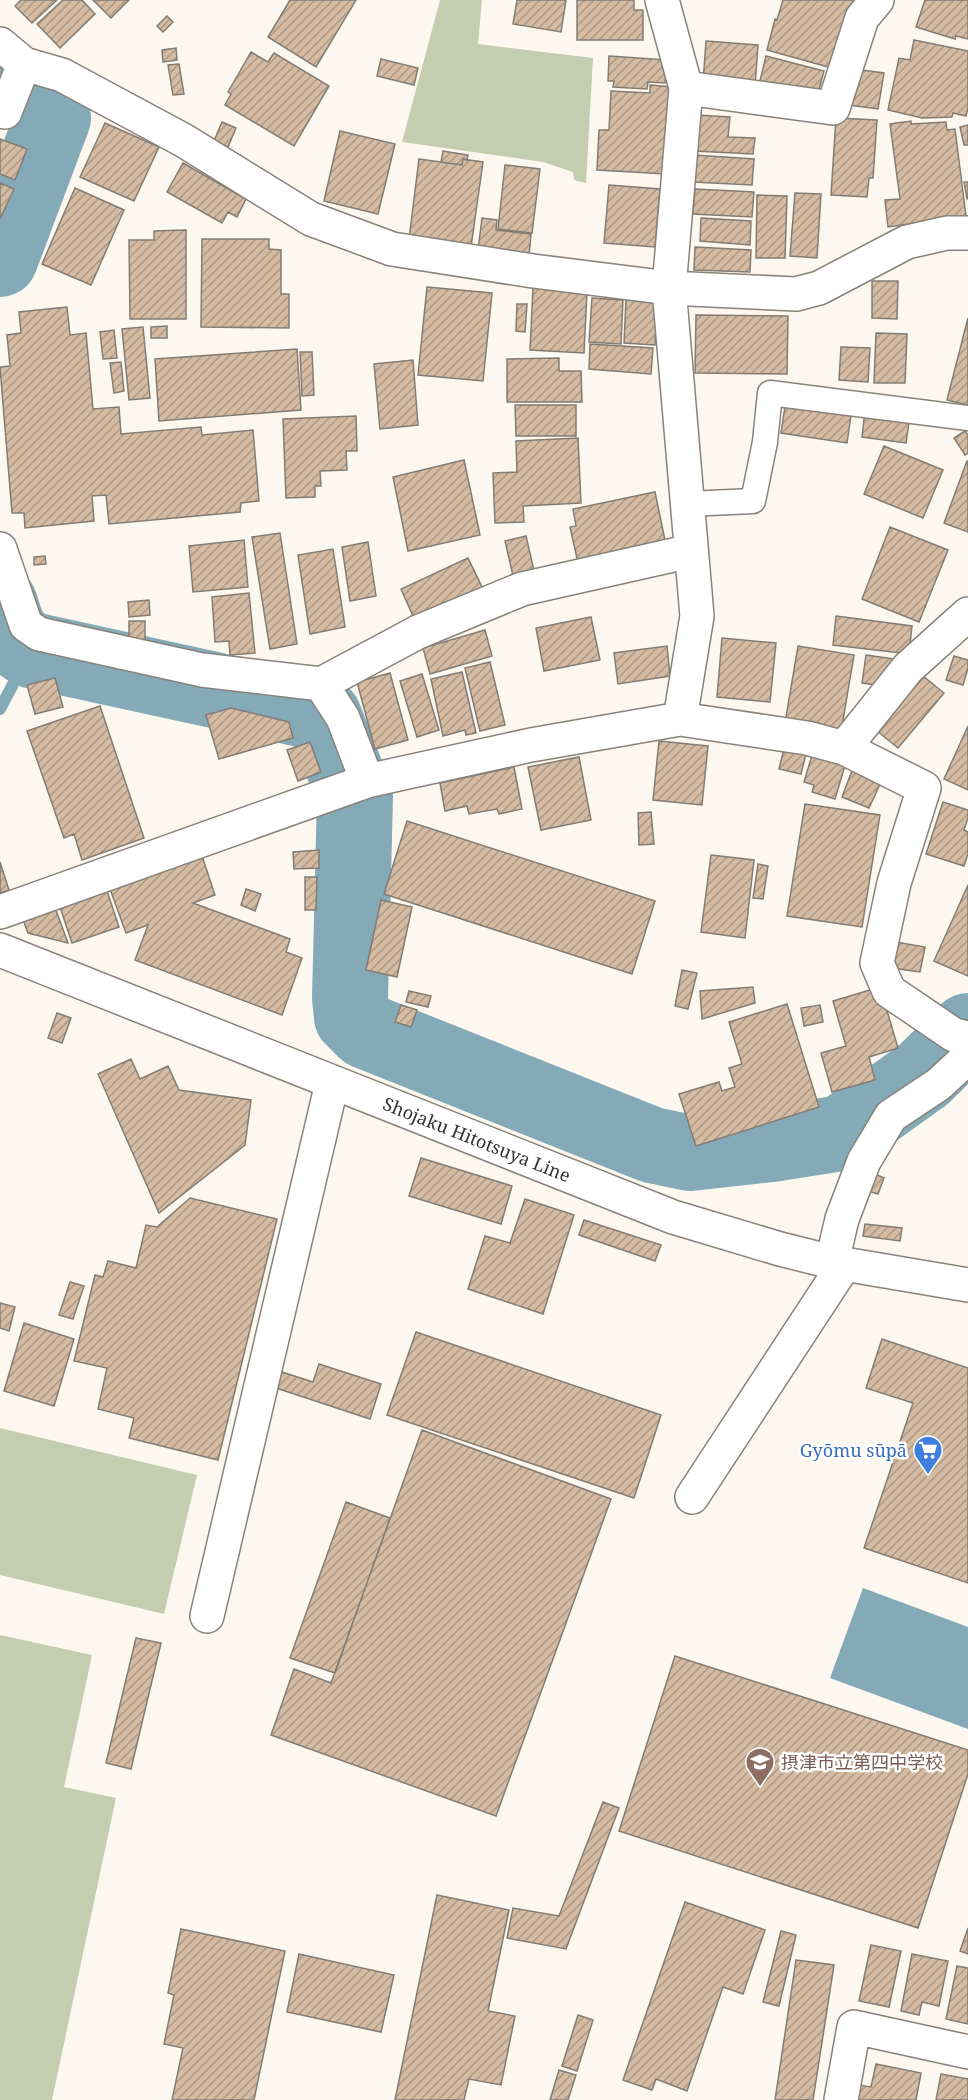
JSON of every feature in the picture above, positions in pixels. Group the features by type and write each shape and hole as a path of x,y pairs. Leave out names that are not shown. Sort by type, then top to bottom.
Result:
{"street":[{"path":"662,0 687,88 669,288 697,616 680,719"},
{"path":"687,88 833,108 862,18 877,0"},
{"path":"11,79 62,75 183,140 311,219 392,249 533,271 669,288 796,294 819,288 907,242 947,233 968,233"},
{"path":"0,549 26,625 39,634 202,670 321,684 418,632 522,589 691,551"},
{"path":"844,748 908,668 968,614"},
{"path":"321,684 343,718 356,785"},
{"path":"0,912 356,785 531,745 680,719 807,738 844,748 924,788 894,883 877,963 889,991 963,1043 939,1084 891,1116 864,1161 842,1219 838,1263 692,1497"},
{"name":"Shojaku Hitotsuya Line","path":"0,950 673,1216 780,1250 838,1263 968,1285"},
{"path":"207,1616 332,1083"},
{"path":"841,2100 854,2027 968,2052"}],"lane":[{"path":"687,504 753,501 765,442 771,393 968,418"}],"green space":[{"path":"440,0 482,0 478,44 593,58 586,183 574,180 573,172 543,162 402,142"},
{"path":"0,1428 197,1475 164,1614 0,1575"},
{"path":"0,1635 92,1655 64,1787 116,1798 52,2100 0,2100"}],"water":[{"path":"863,1588 968,1627 968,1729 830,1678"}],"building":[{"path":"21,0 57,0 32,23 15,6"},
{"path":"63,0 82,0 95,14 60,48 37,24"},
{"path":"93,0 129,0 111,18"},
{"path":"290,0 356,0 316,67 268,37"},
{"path":"517,0 566,0 561,32 513,24"},
{"path":"577,0 634,0 634,10 643,10 643,40 577,40"},
{"path":"783,0 858,0 839,70 767,50 775,19 777,20"},
{"path":"925,0 968,0 968,39 956,36 955,39 916,27"},
{"path":"167,16 173,22 163,32 157,26"},
{"path":"914,40 968,51 966,116 953,113 952,117 922,118 888,110 899,58 910,60"},
{"path":"706,41 758,45 755,86 703,82"},
{"path":"176,48 177,60 163,62 162,50"},
{"path":"251,52 268,62 274,53 329,86 294,146 225,105 231,94 228,92"},
{"path":"609,56 667,60 665,83 648,82 647,89 613,87 614,81 608,81"},
{"path":"766,56 824,71 816,100 759,85"},
{"path":"381,59 418,68 414,85 377,76"},
{"path":"179,64 184,94 173,95 168,65"},
{"path":"854,69 884,73 878,109 849,105"},
{"path":"650,85 672,87 666,174 597,170 599,130 609,130 611,91 650,93"},
{"path":"696,115 730,117 728,137 755,138 753,154 694,151"},
{"path":"836,118 877,120 873,178 869,178 867,197 831,195"},
{"path":"911,121 911,124 946,122 947,130 955,129 966,216 888,227 885,200 900,199 890,124"},
{"path":"222,122 236,128 228,147 214,141"},
{"path":"105,123 159,147 134,201 80,177"},
{"path":"968,125 968,145 964,145 960,127"},
{"path":"340,131 395,144 378,214 324,201"},
{"path":"0,139 27,149 15,180 0,174"},
{"path":"443,151 468,155 467,160 463,159 462,165 441,162"},
{"path":"694,155 754,159 752,185 693,182"},
{"path":"419,159 462,165 463,159 483,162 471,247 409,239"},
{"path":"183,163 246,199 237,217 228,212 222,223 167,192"},
{"path":"505,165 540,169 532,233 498,229"},
{"path":"964,182 968,182 967,199"},
{"path":"0,183 14,189 0,219"},
{"path":"609,185 660,189 655,247 604,243"},
{"path":"75,188 124,210 91,285 42,264"},
{"path":"695,189 754,192 752,217 693,214"},
{"path":"795,193 821,194 817,258 790,256"},
{"path":"757,195 787,196 785,258 756,258"},
{"path":"482,218 497,220 496,230 531,234 529,256 478,250"},
{"path":"701,218 751,221 750,245 700,241"},
{"path":"186,230 186,319 130,319 129,240 154,240 154,231"},
{"path":"202,239 269,239 269,249 281,250 281,294 289,294 289,328 201,327"},
{"path":"695,247 751,250 750,272 694,270"},
{"path":"872,281 898,281 897,319 872,318"},
{"path":"427,287 492,293 483,381 418,375"},
{"path":"533,288 587,291 584,353 530,350"},
{"path":"592,298 623,300 621,344 589,342"},
{"path":"626,300 657,301 655,345 624,343"},
{"path":"517,304 527,304 525,332 516,331"},
{"path":"67,307 70,335 86,333 93,409 119,407 121,434 201,427 202,435 253,430 259,501 241,503 240,512 109,524 106,495 92,496 94,521 25,528 24,513 12,513 0,367 10,366 7,335 21,333 19,312"},
{"path":"696,315 788,316 787,374 695,373"},
{"path":"968,318 968,405 947,400"},
{"path":"167,326 167,338 151,338 151,327"},
{"path":"143,327 150,398 129,400 122,329"},
{"path":"114,330 117,358 103,359 100,332"},
{"path":"876,333 907,334 905,383 874,383"},
{"path":"590,344 653,348 651,374 589,369"},
{"path":"841,347 870,348 868,382 839,380"},
{"path":"297,349 301,410 159,421 155,359"},
{"path":"300,352 312,352 314,395 302,396"},
{"path":"559,358 559,371 581,371 582,402 507,402 507,359"},
{"path":"413,360 418,425 380,429 374,364"},
{"path":"121,362 124,391 114,393 110,363"},
{"path":"515,405 576,405 576,436 516,436"},
{"path":"785,406 851,416 847,443 781,433"},
{"path":"865,410 910,416 906,443 862,437"},
{"path":"356,416 357,451 346,451 347,470 320,471 321,486 315,486 315,497 286,498 283,419"},
{"path":"965,431 968,435 968,453 965,455 954,438"},
{"path":"578,438 581,503 523,506 524,522 495,523 493,473 517,472 516,441"},
{"path":"884,446 943,470 923,518 864,494"},
{"path":"464,460 480,535 408,551 393,477"},
{"path":"968,461 968,532 944,523"},
{"path":"655,492 666,545 578,563 570,527 576,526 573,509"},
{"path":"890,527 948,550 919,622 862,599"},
{"path":"280,533 297,644 270,649 252,537"},
{"path":"526,536 535,575 514,580 505,541"},
{"path":"244,540 248,587 193,592 189,546"},
{"path":"368,542 376,596 350,601 342,547"},
{"path":"333,549 345,627 310,634 298,555"},
{"path":"45,556 46,564 34,565 34,557"},
{"path":"468,558 485,593 417,625 401,589"},
{"path":"249,593 255,653 230,655 229,641 215,642 212,597"},
{"path":"149,600 150,615 129,617 128,602"},
{"path":"836,616 912,626 909,654 833,645"},
{"path":"591,617 600,660 544,671 536,628"},
{"path":"129,621 145,621 145,640 129,640"},
{"path":"485,630 492,656 430,674 423,648"},
{"path":"722,638 776,643 770,702 717,697"},
{"path":"667,646 670,676 618,684 614,653"},
{"path":"798,646 854,655 841,732 785,723"},
{"path":"866,655 902,660 884,686 862,683"},
{"path":"954,656 968,660 963,685 946,680"},
{"path":"490,662 505,725 480,731 465,668"},
{"path":"462,672 476,733 466,735 465,730 443,736 431,679"},
{"path":"390,673 408,740 375,749 357,682"},
{"path":"422,674 439,730 417,737 400,681"},
{"path":"923,676 944,693 898,748 877,731"},
{"path":"55,678 63,707 35,714 27,685"},
{"path":"100,706 144,838 82,860 74,834 64,838 27,731"},
{"path":"231,708 289,722 293,738 219,759 206,715"},
{"path":"968,726 968,790 944,779"},
{"path":"659,741 708,746 702,805 653,800"},
{"path":"310,742 321,772 298,781 287,750"},
{"path":"785,745 807,750 801,774 779,769"},
{"path":"813,752 846,762 835,799 812,792 814,785 804,782"},
{"path":"579,757 591,820 541,830 528,767"},
{"path":"514,767 522,809 499,814 497,809 469,814 467,806 445,811 440,783"},
{"path":"853,768 882,780 869,808 842,797"},
{"path":"943,802 968,810 964,830 968,832 968,854 964,866 926,854"},
{"path":"805,804 880,815 862,927 787,916"},
{"path":"651,812 654,844 639,845 638,813"},
{"path":"407,821 655,901 632,974 384,894"},
{"path":"319,850 319,868 294,869 293,852"},
{"path":"711,855 754,860 745,938 701,932"},
{"path":"202,856 215,895 193,903 290,939 286,952 302,958 282,1015 135,960 148,925 126,933 110,889"},
{"path":"0,862 9,890 0,893"},
{"path":"758,864 768,866 763,899 753,898"},
{"path":"305,877 317,877 316,910 305,910"},
{"path":"968,885 968,976 934,961"},
{"path":"106,888 119,927 72,943 59,904"},
{"path":"246,889 261,894 255,911 241,905"},
{"path":"381,900 412,907 397,977 366,970"},
{"path":"54,905 68,943 28,933 22,917"},
{"path":"896,942 925,947 920,972 892,968"},
{"path":"682,970 697,973 688,1009 675,1006"},
{"path":"753,987 755,1003 702,1019 700,991"},
{"path":"880,987 898,1048 869,1057 875,1080 832,1092 821,1053 846,1046 833,1001"},
{"path":"409,991 431,996 428,1007 406,1002"},
{"path":"787,1004 819,1107 696,1146 679,1094 719,1082 722,1091 735,1087 729,1068 742,1064 729,1022"},
{"path":"401,1005 417,1010 411,1027 395,1022"},
{"path":"820,1005 823,1022 804,1026 801,1008"},
{"path":"57,1013 71,1018 62,1043 48,1038"},
{"path":"131,1059 140,1079 168,1066 179,1090 251,1100 245,1145 159,1213 98,1074"},
{"path":"421,1158 512,1186 501,1224 409,1196"},
{"path":"875,1174 884,1178 878,1194 868,1191"},
{"path":"190,1198 277,1219 218,1460 129,1438 134,1418 98,1409 107,1368 74,1361 95,1275 103,1277 108,1261 136,1268 146,1225 157,1227"},
{"path":"525,1199 574,1215 543,1314 468,1289 485,1236 510,1243"},
{"path":"584,1220 661,1245 655,1261 579,1235"},
{"path":"865,1224 902,1228 900,1241 863,1236"},
{"path":"70,1282 84,1286 73,1319 59,1315"},
{"path":"0,1303 15,1307 9,1331 0,1328"},
{"path":"24,1323 74,1339 54,1406 4,1391"},
{"path":"416,1332 661,1415 634,1498 387,1415"},
{"name":"Gyōmu sūpā","path":"882,1339 968,1368 968,1583 864,1548 913,1403 866,1388"},
{"path":"319,1364 381,1384 370,1419 276,1388 282,1372 313,1382"},
{"path":"422,1430 611,1499 496,1816 271,1735 294,1669 331,1683"},
{"path":"346,1502 390,1518 335,1673 290,1658"},
{"path":"136,1638 161,1643 131,1769 106,1763"},
{"path":"675,1656 968,1750 968,1774 918,1928 619,1831"},
{"path":"603,1802 619,1808 566,1949 507,1938 513,1908 559,1916"},
{"path":"437,1895 509,1910 488,2011 515,2016 501,2085 469,2079 464,2100 395,2100"},
{"path":"685,1902 765,1930 743,1994 723,1987 687,2091 656,2079 652,2090 623,2080"},
{"path":"968,1928 968,1954 960,1951"},
{"path":"181,1929 285,1951 254,2100 172,2100 183,2048 164,2044 174,1995 168,1993"},
{"path":"781,1931 796,1935 779,2006 763,2002"},
{"path":"871,1945 901,1951 889,2007 859,2001"},
{"path":"299,1954 394,1975 381,2032 287,2012"},
{"path":"912,1954 948,1961 939,2006 922,2002 919,2015 901,2011"},
{"path":"796,1960 834,1965 813,2100 775,2100"},
{"path":"957,1966 968,1968 968,2024 946,2019"},
{"path":"578,2015 593,2020 577,2071 562,2066"},
{"path":"876,2064 921,2073 916,2100 857,2100 859,2085 871,2087"},
{"path":"559,2070 576,2075 568,2100 550,2100"},
{"path":"941,2074 968,2079 968,2100 936,2100"}],"waterway":[{"path":"0,83 48,101 53,118 0,259"},
{"path":"0,604 10,632 31,650 311,711 324,717 355,796 350,998 352,1017 366,1031 652,1145 690,1153 842,1133 923,1075 968,1031"},
{"path":"0,709 31,650"}],"place":[{"name":"Gyōmu sūpā","path":"928,1476"},
{"name":"摂津市立第四中学校","path":"760,1788"}]}
